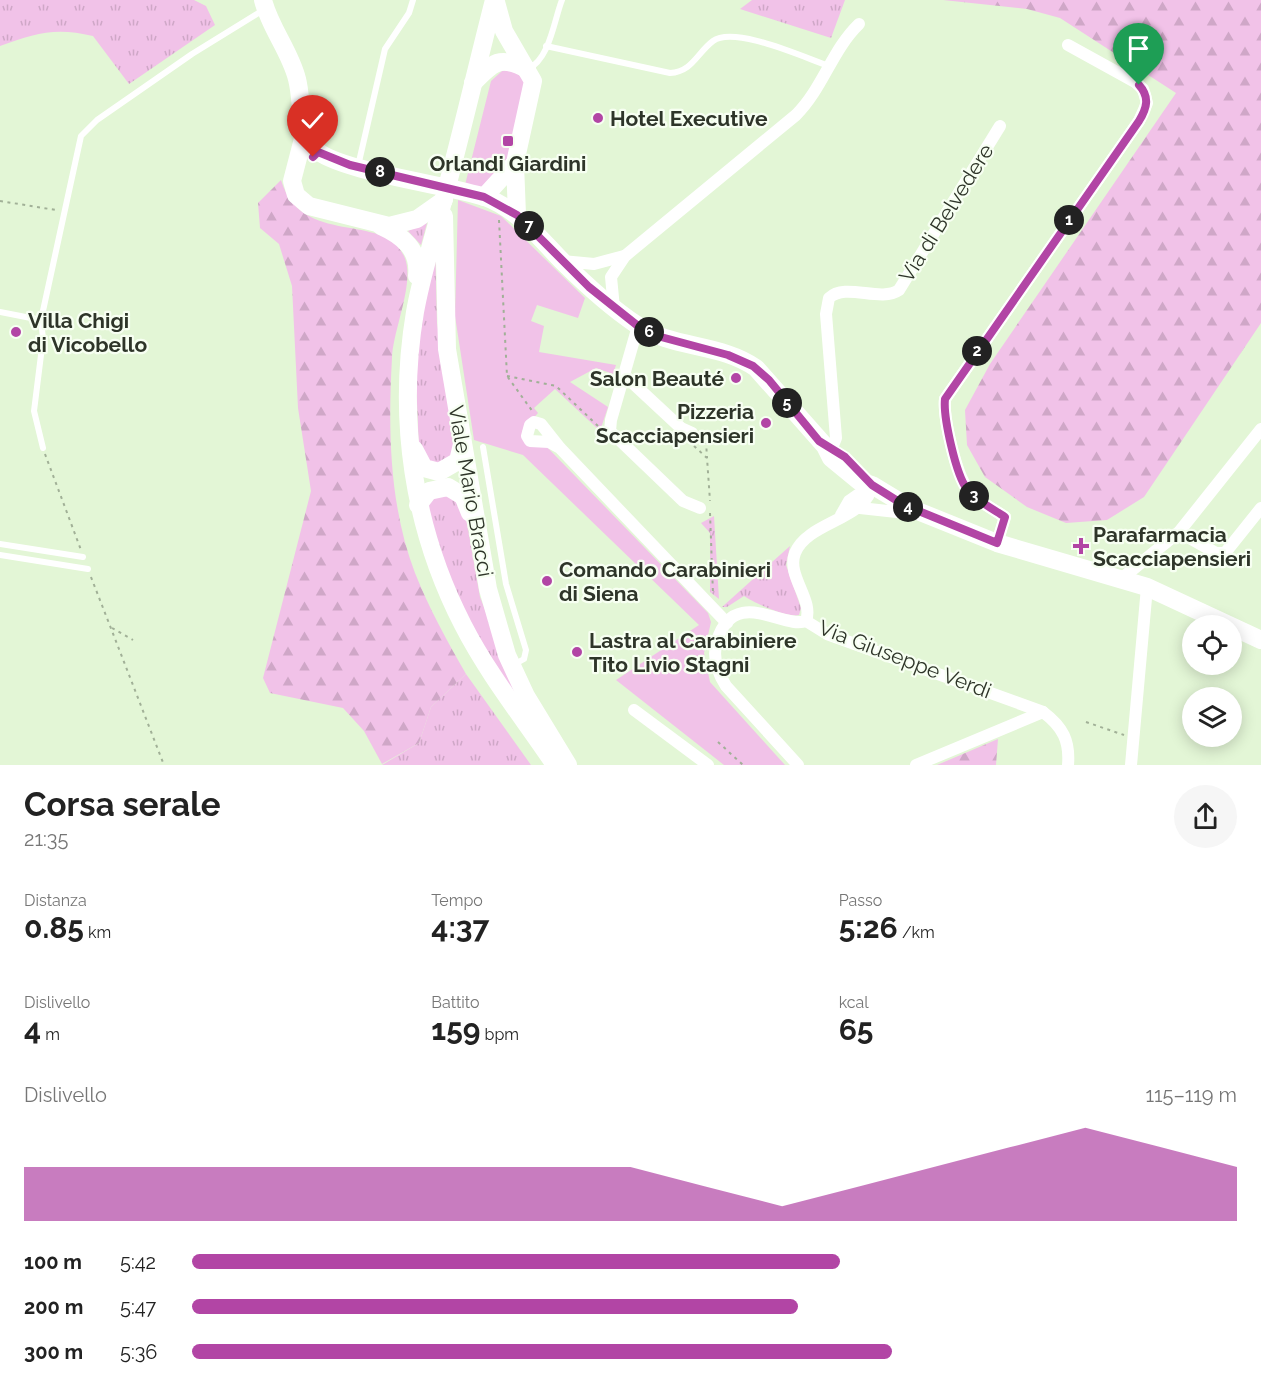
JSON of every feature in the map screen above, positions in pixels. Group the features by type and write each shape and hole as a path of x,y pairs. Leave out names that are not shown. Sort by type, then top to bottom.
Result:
{"street":[{"path":"495,0 504,31 534,84 515,163 508,216"},
{"name":"Viale Mario Bracci","path":"495,0 444,200 426,260 415,312 407,399 413,475 428,541 463,624 555,765"},
{"path":"262,3 295,74 305,131 318,152 358,167 484,197 562,261 614,309 638,326 661,337 728,355 753,366 769,380 825,446 831,458 859,481 872,485"},
{"path":"589,287 611,277 625,256 796,116 813,97 849,35 859,24"},
{"path":"997,543 1005,517 974,496 965,485 948,426 945,399 1139,121 1147,103 1143,89 1135,82 1068,45"},
{"path":"472,84 489,66 499,62 510,62 527,69"},
{"name":"Via di Belvedere","path":"825,446 837,438 826,314 829,298 838,293 889,294 899,290 1000,126"},
{"path":"305,131 292,177 296,195 314,208 381,226 403,238 416,256 415,312"},
{"path":"296,195 300,176 318,152"},
{"path":"484,197 515,163"},
{"path":"381,226 410,222 444,200"},
{"name":"Viale Mario Bracci","path":"444,200 444,329 463,441 482,498 478,534 484,569 494,612 512,666 534,712 568,765"},
{"path":"562,261 594,264 625,256"},
{"path":"589,287 594,264"},
{"path":"611,277 614,309"},
{"path":"638,326 610,420 611,433 682,501 699,508"},
{"path":"624,375 681,428 692,433"},
{"path":"407,399 413,446 424,468 439,472 452,467 458,461 463,441"},
{"path":"1121,579 1179,532 1261,429"},
{"path":"825,446 845,457 872,485 904,505 997,543 1147,587 1261,640"},
{"path":"560,448 727,623 719,636 715,651 721,678 794,762"},
{"path":"846,471 855,504"},
{"path":"807,621 808,609 794,569 795,553 802,543 855,504 870,497 872,485"},
{"path":"418,505 429,491 441,487 453,488 463,496 478,534"},
{"path":"855,504 908,514 924,513"},
{"path":"1179,532 1216,553 1225,553 1261,508"},
{"path":"1131,765 1147,587"},
{"name":"Via Giuseppe Verdi","path":"727,623 739,615 756,611 798,623 807,621 835,636 1043,712 1057,724 1065,736 1069,749 1068,765"},
{"path":"634,710 708,765"},
{"path":"916,765 1043,712"}],"lane":[{"path":"358,167 381,59 392,36 409,13 413,0"},
{"path":"527,69 535,64 546,46 562,0"},
{"path":"43,448 33,411 43,339 41,320 78,142 87,128 262,3"},
{"path":"546,46 670,74 689,67 715,39 733,36 757,41 830,66"},
{"path":"0,312 41,320"},
{"path":"483,447 482,498 503,565 526,653 521,661 512,666"},
{"path":"0,544 83,557"},
{"path":"0,555 88,569"},
{"path":"484,569 503,565"}],"path":[{"path":"0,201 63,211"},
{"path":"508,216 507,376 535,415"},
{"path":"507,376 556,386 599,426"},
{"path":"706,441 714,587 711,597"},
{"path":"694,446 707,458"},
{"path":"43,448 83,557"},
{"path":"1108,560 1132,558"},
{"path":"88,569 164,765"},
{"path":"112,628 133,640"},
{"path":"1086,722 1123,735"},
{"path":"718,742 743,765"}],"green space":[{"path":"0,0 194,0 206,6 215,25 129,84 93,36 68,32 46,33 0,46"},
{"path":"752,0 845,0 831,38 740,9"},
{"path":"943,0 1261,0 1261,323 1144,497 1107,520 1066,523 1027,507 985,477 967,445 965,410 990,364 1176,93 1060,18 1027,9"},
{"path":"502,71 514,71 526,81 508,165 486,191 465,185 491,81"},
{"path":"281,180 291,201 306,214 323,222 379,235 394,243 404,256 407,266 406,292 392,358 390,412 395,494 406,547 415,573 426,599 466,674 431,707 419,743 382,764 364,731 343,708 270,693 263,678 311,491 298,408 292,286 279,244 260,228 258,203"},
{"path":"458,200 501,216 585,298 578,318 537,305 531,321 544,326 539,352 616,365 613,374 596,368 570,382 608,407 600,431 555,389 534,408 538,413 522,431 546,446 708,613 711,622 704,653 710,682 785,765 724,765 616,680 699,625 523,455 474,440 455,316"},
{"path":"427,223 421,245 408,231"},
{"path":"435,242 437,323 458,451 437,467 419,451 416,378 420,314"},
{"path":"446,491 465,512 480,597 521,703 465,620 425,506 427,502"},
{"path":"714,516 719,599 710,592 710,533 701,523"},
{"path":"790,546 786,565 801,608 799,615 779,612 744,596 727,607 722,607"},
{"path":"466,674 531,765 382,765 419,743 431,707"},
{"path":"998,739 996,765 937,765"}],"place":[{"name":"Hotel Executive","path":"598,118"},
{"name":"Orlandi Giardini","path":"508,141"},
{"name":"Villa Chigi di Vicobello","path":"16,332"},
{"name":"Salon Beauté","path":"736,378"},
{"name":"Pizzeria Scacciapensieri","path":"766,423"},
{"name":"Parafarmacia Scacciapensieri","path":"1081,546"},
{"name":"Comando Carabinieri di Siena","path":"547,581"},
{"name":"Lastra al Carabiniere Tito Livio Stagni","path":"577,652"}],"route":[{"path":"313,157 318,152 350,165 484,197 500,204 517,215 589,287 638,326 673,341 737,358 759,370 819,441 845,457 865,475 872,485 904,505 997,543 1005,517 967,489 948,426 945,399 1144,113 1147,99 1139,85"}]}
